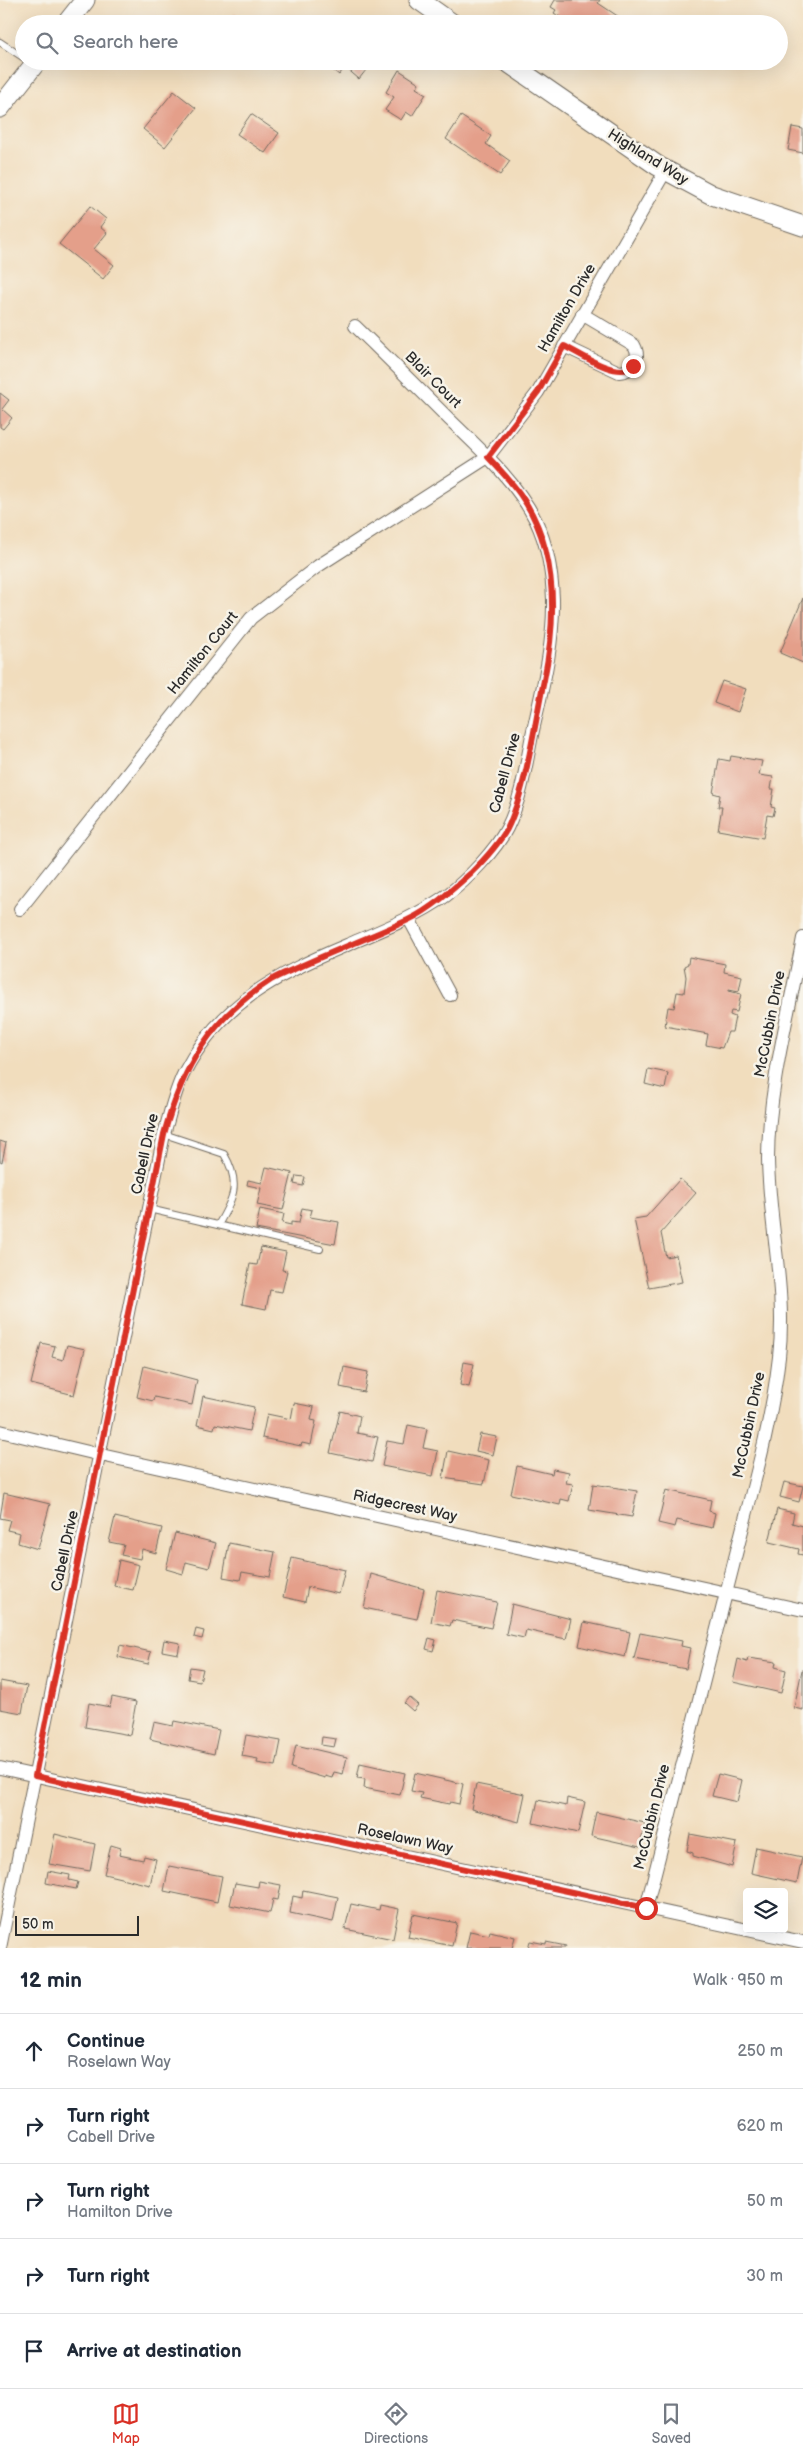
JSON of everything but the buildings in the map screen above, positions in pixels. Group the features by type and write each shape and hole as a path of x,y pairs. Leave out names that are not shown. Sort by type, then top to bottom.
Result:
{"street":[{"path":"73,15 85,0"},
{"path":"419,0 440,15"},
{"path":"0,108 25,70"},
{"name":"Highland Way","path":"519,70 611,135 666,170 712,195 803,226"},
{"name":"Hamilton Drive","path":"488,457 538,392 666,170"},
{"path":"564,346 619,372 629,370 636,362 637,350 634,345 582,314"},
{"name":"Blair Court","path":"355,326 488,457"},
{"name":"Hamilton Court","path":"20,909 251,618 318,566 488,457"},
{"name":"Cabell Drive","path":"0,1948 101,1455 164,1134 174,1098 184,1073 219,1022 241,1002 272,979 410,919 449,893 482,861 507,829 518,796 550,650 553,597 547,554 536,522 520,493 488,457"},
{"path":"410,919 450,995"},
{"name":"McCubbin Drive","path":"646,1908 768,1424 779,1358 782,1324 781,1291 770,1191 770,1124 803,938"},
{"name":"Ridgecrest Way","path":"0,1431 803,1610"},
{"name":"Roselawn Way","path":"0,1768 803,1942"}],"lane":[{"path":"0,42 15,51"},
{"path":"164,1134 224,1154 234,1170 235,1184 229,1207 218,1225"},
{"path":"149,1209 320,1249"}],"route":[{"path":"633,366 629,370 619,372 564,346 538,392 488,457 520,493 536,522 547,554 553,597 550,650 530,747 518,796 507,829 482,861 449,893 410,919 272,979 241,1002 219,1022 200,1047 184,1073 174,1098 164,1134 35,1776 646,1908"}]}
